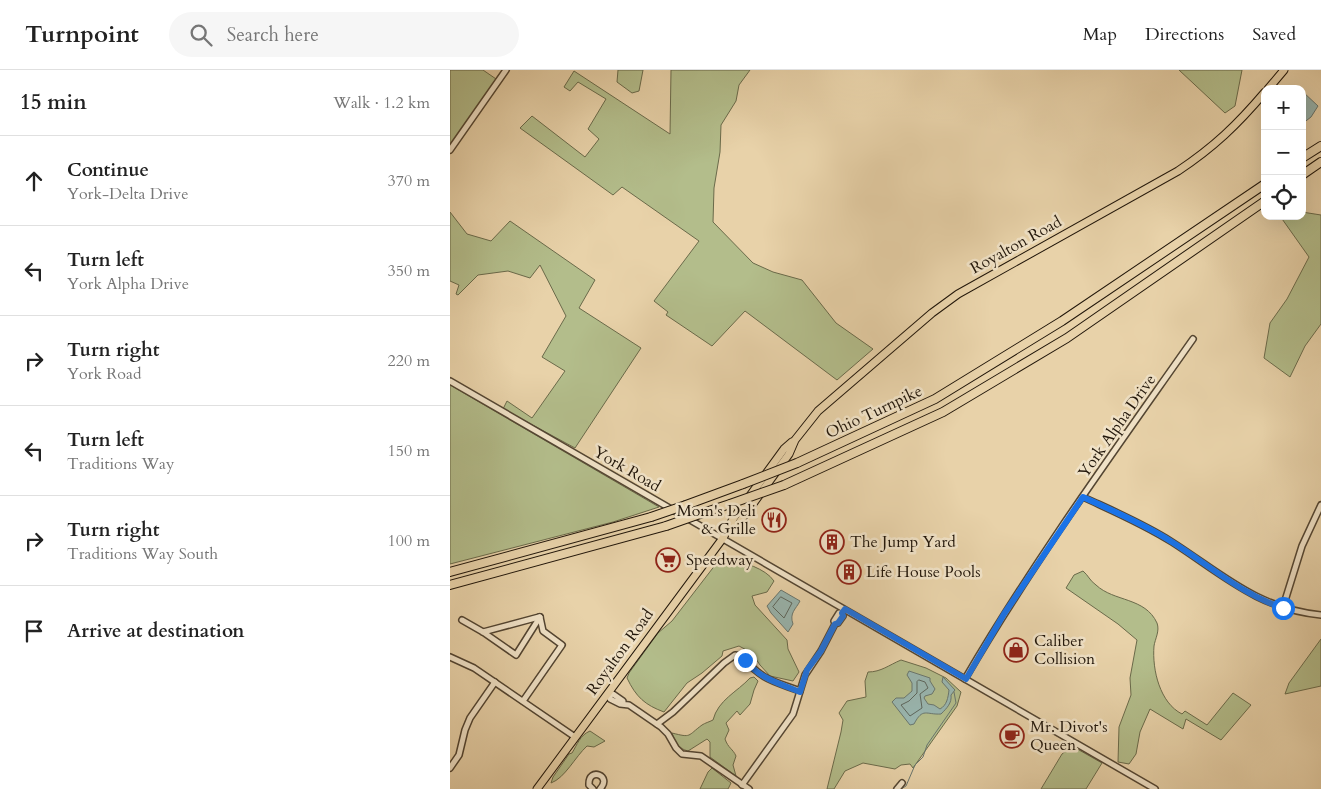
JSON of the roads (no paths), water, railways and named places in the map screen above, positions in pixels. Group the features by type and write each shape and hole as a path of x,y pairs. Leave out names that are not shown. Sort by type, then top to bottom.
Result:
{"highway":[{"path":"1306,155 1321,146"},
{"path":"1306,172 1321,162"},
{"name":"Ohio Turnpike","path":"450,572 651,517 686,505 798,463 935,399 1062,321 1261,187"},
{"name":"Ohio Turnpike","path":"450,585 666,526 730,504 784,485 943,412 1067,338 1261,204"}],"main road":[{"path":"1271,85 1284,70"},
{"name":"Royalton Road","path":"537,789 725,535 733,519 778,457 818,411 932,313 965,290 1191,162 1214,146 1261,96"}],"street":[{"path":"450,150 506,70"},
{"name":"York Alpha Drive","path":"966,679 1004,614 1193,339"},
{"name":"York Road","path":"450,381 725,535 844,611 966,679 1155,789"},
{"path":"1083,497 1133,520 1171,541 1250,594 1266,602 1283,608 1321,615"},
{"path":"1283,608 1302,546 1321,505"},
{"path":"742,785 793,714 807,670 821,651 835,624 843,616 844,611"},
{"path":"483,632 540,617"},
{"path":"462,620 516,655 540,617"},
{"path":"523,702 562,645 543,631 540,617"},
{"path":"657,724 673,712 724,663 735,655 741,656 753,670 766,679 800,692"},
{"path":"450,657 474,668 575,737"},
{"path":"450,768 459,755 464,731 470,718 495,682"},
{"path":"608,694 613,694 623,701 623,704 629,705 667,732 680,752 685,755 702,756 749,789"},
{"path":"590,788 589,780 596,774 604,780 603,786 600,789"},
{"path":"897,789 902,783"}],"water":[{"path":"1306,95 1318,106 1306,121"},
{"path":"781,590 800,601 792,614 793,624 788,632 767,606"},
{"path":"909,671 930,678 935,689 932,694 924,698 928,704 940,709 946,703 949,690 942,682 943,677 955,690 951,695 949,705 941,714 925,713 920,715 914,724 910,725 892,702 896,698 904,698 912,691 912,683 907,675"}],"waterway":[{"path":"901,789 906,786 915,765 923,757 927,745 956,703 954,692"}],"place":[{"name":"Mom's Deli & Grille","path":"774,520"},
{"name":"The Jump Yard","path":"832,542"},
{"name":"Speedway","path":"668,560"},
{"name":"Life House Pools","path":"849,572"},
{"name":"Caliber Collision","path":"1016,650"},
{"name":"Mr. Divot's Queen","path":"1012,736"}]}
